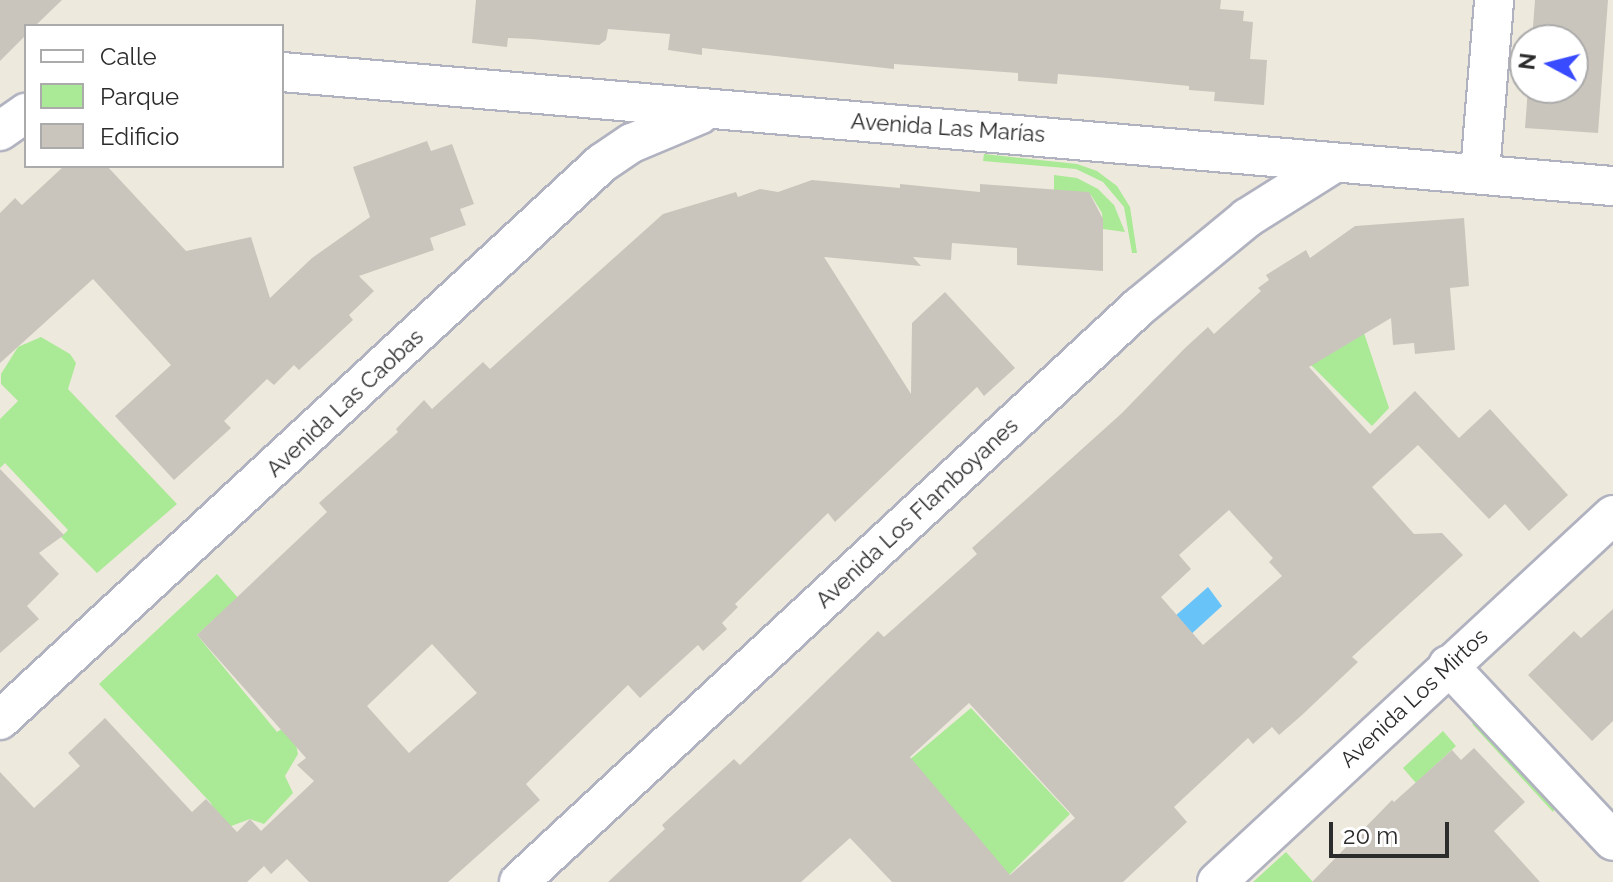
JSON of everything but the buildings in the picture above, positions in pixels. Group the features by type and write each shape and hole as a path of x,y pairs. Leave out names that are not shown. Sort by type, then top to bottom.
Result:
{"street":[{"path":"1480,172 1494,0"},
{"name":"Avenida Las Marías","path":"284,72 707,112 977,128 1331,165 1480,172 1613,186"},
{"name":"Avenida Las Caobas","path":"0,720 602,163 632,143 707,112"},
{"path":"0,131 24,114"},
{"name":"Avenida Los Flamboyanes","path":"519,882 1140,306 1247,218 1331,165"},
{"name":"Avenida Los Mirtos","path":"1217,882 1613,515"},
{"path":"1448,665 1613,841"}],"green space":[{"path":"984,154 1077,164 1097,171 1117,186 1130,207 1137,253 1132,253 1124,207 1103,182 1076,169 983,161"},
{"path":"1054,175 1077,178 1098,189 1114,205 1125,232 1103,229 1102,213 1091,195 1054,190"},
{"path":"1364,333 1389,408 1372,426 1285,339"},
{"path":"41,337 70,354 76,363 68,389 177,504 97,573 61,537 68,530 5,463 0,468 0,419 18,401 1,384 1,374 18,347"},
{"path":"217,574 247,608 221,613 197,635 277,732 291,723 298,754 285,776 293,793 264,824 250,819 226,828 210,802 99,684"},
{"path":"971,708 1070,814 1009,875 901,767"},
{"path":"1478,720 1556,806 1553,812 1472,724"},
{"path":"1443,731 1456,746 1416,783 1403,768"},
{"path":"1286,852 1313,882 1253,882"}],"water":[{"path":"1208,587 1222,606 1188,637 1174,617"}]}
